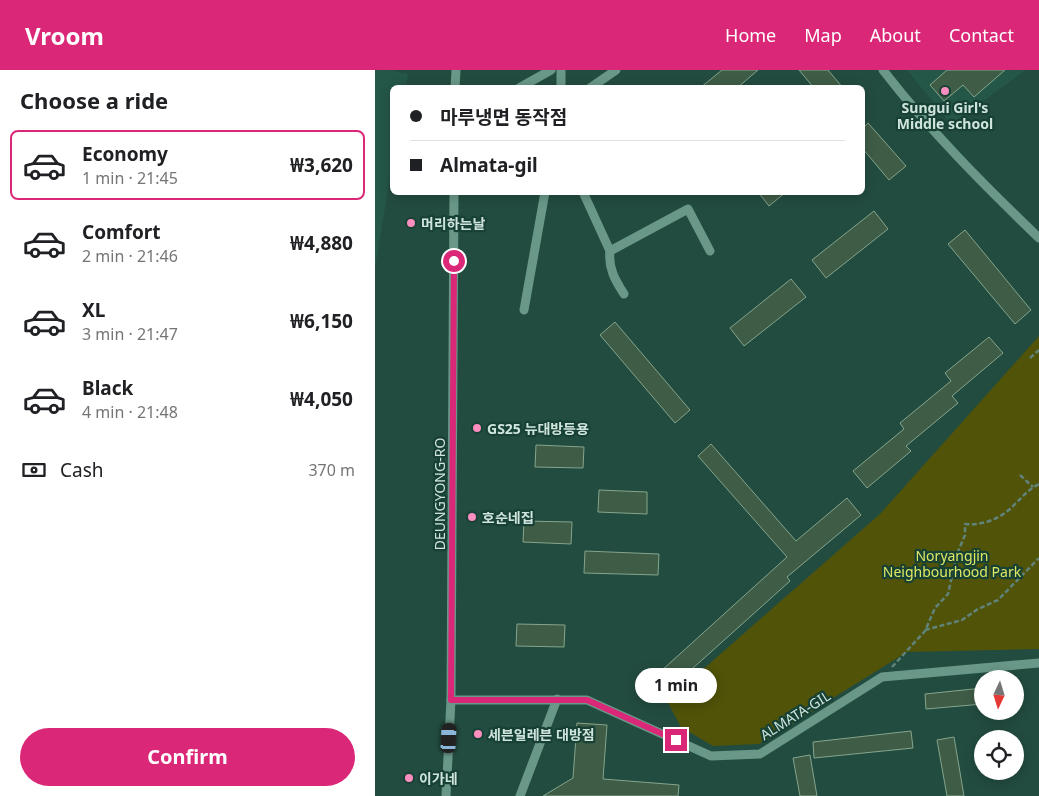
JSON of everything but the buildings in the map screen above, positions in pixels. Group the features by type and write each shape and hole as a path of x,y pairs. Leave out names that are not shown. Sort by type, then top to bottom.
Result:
{"street":[{"path":"455,85 456,70"},
{"path":"524,85 551,70"},
{"path":"561,70 561,85"},
{"path":"594,85 616,70"},
{"path":"883,70 912,108 983,184 1039,238"},
{"name":"DEUNGYONG-RO","path":"446,796 451,700 455,195"},
{"path":"524,310 544,195"},
{"path":"584,195 610,252 609,261 614,278 624,294"},
{"path":"610,252 688,209 710,251"},
{"name":"ALMATA-GIL","path":"451,700 557,698 587,700 711,756 760,754 882,677 1039,663"},
{"path":"521,796 557,698"}],"path":[{"path":"1030,358 1039,350"},
{"path":"1020,475 1033,487"},
{"path":"882,677 925,630 935,608 948,594 957,554 965,535 965,524 978,526 995,518 1012,508 1023,494 1039,484"},
{"path":"925,630 962,620 978,609 998,600 1039,558"}],"shaded area":[{"path":"375,70 390,70 408,74 406,85 390,85 390,177 375,269"},
{"path":"907,70 1026,70 951,124"}],"green space":[{"name":"Noryangjin Neighbourhood Park","path":"1039,336 1039,649 907,652 759,744 713,746 681,727 667,701 880,514"}],"place":[{"name":"Sungui Girl's Middle school","path":"945,91"},
{"name":"머리하는날","path":"411,223"},
{"name":"GS25 뉴대방등용","path":"477,428"},
{"name":"호순네집","path":"472,517"},
{"name":"세븐일레븐 대방점","path":"478,734"},
{"name":"이가네","path":"409,778"}],"route":[{"path":"454,261 451,700 557,698 587,700 676,740"}]}
